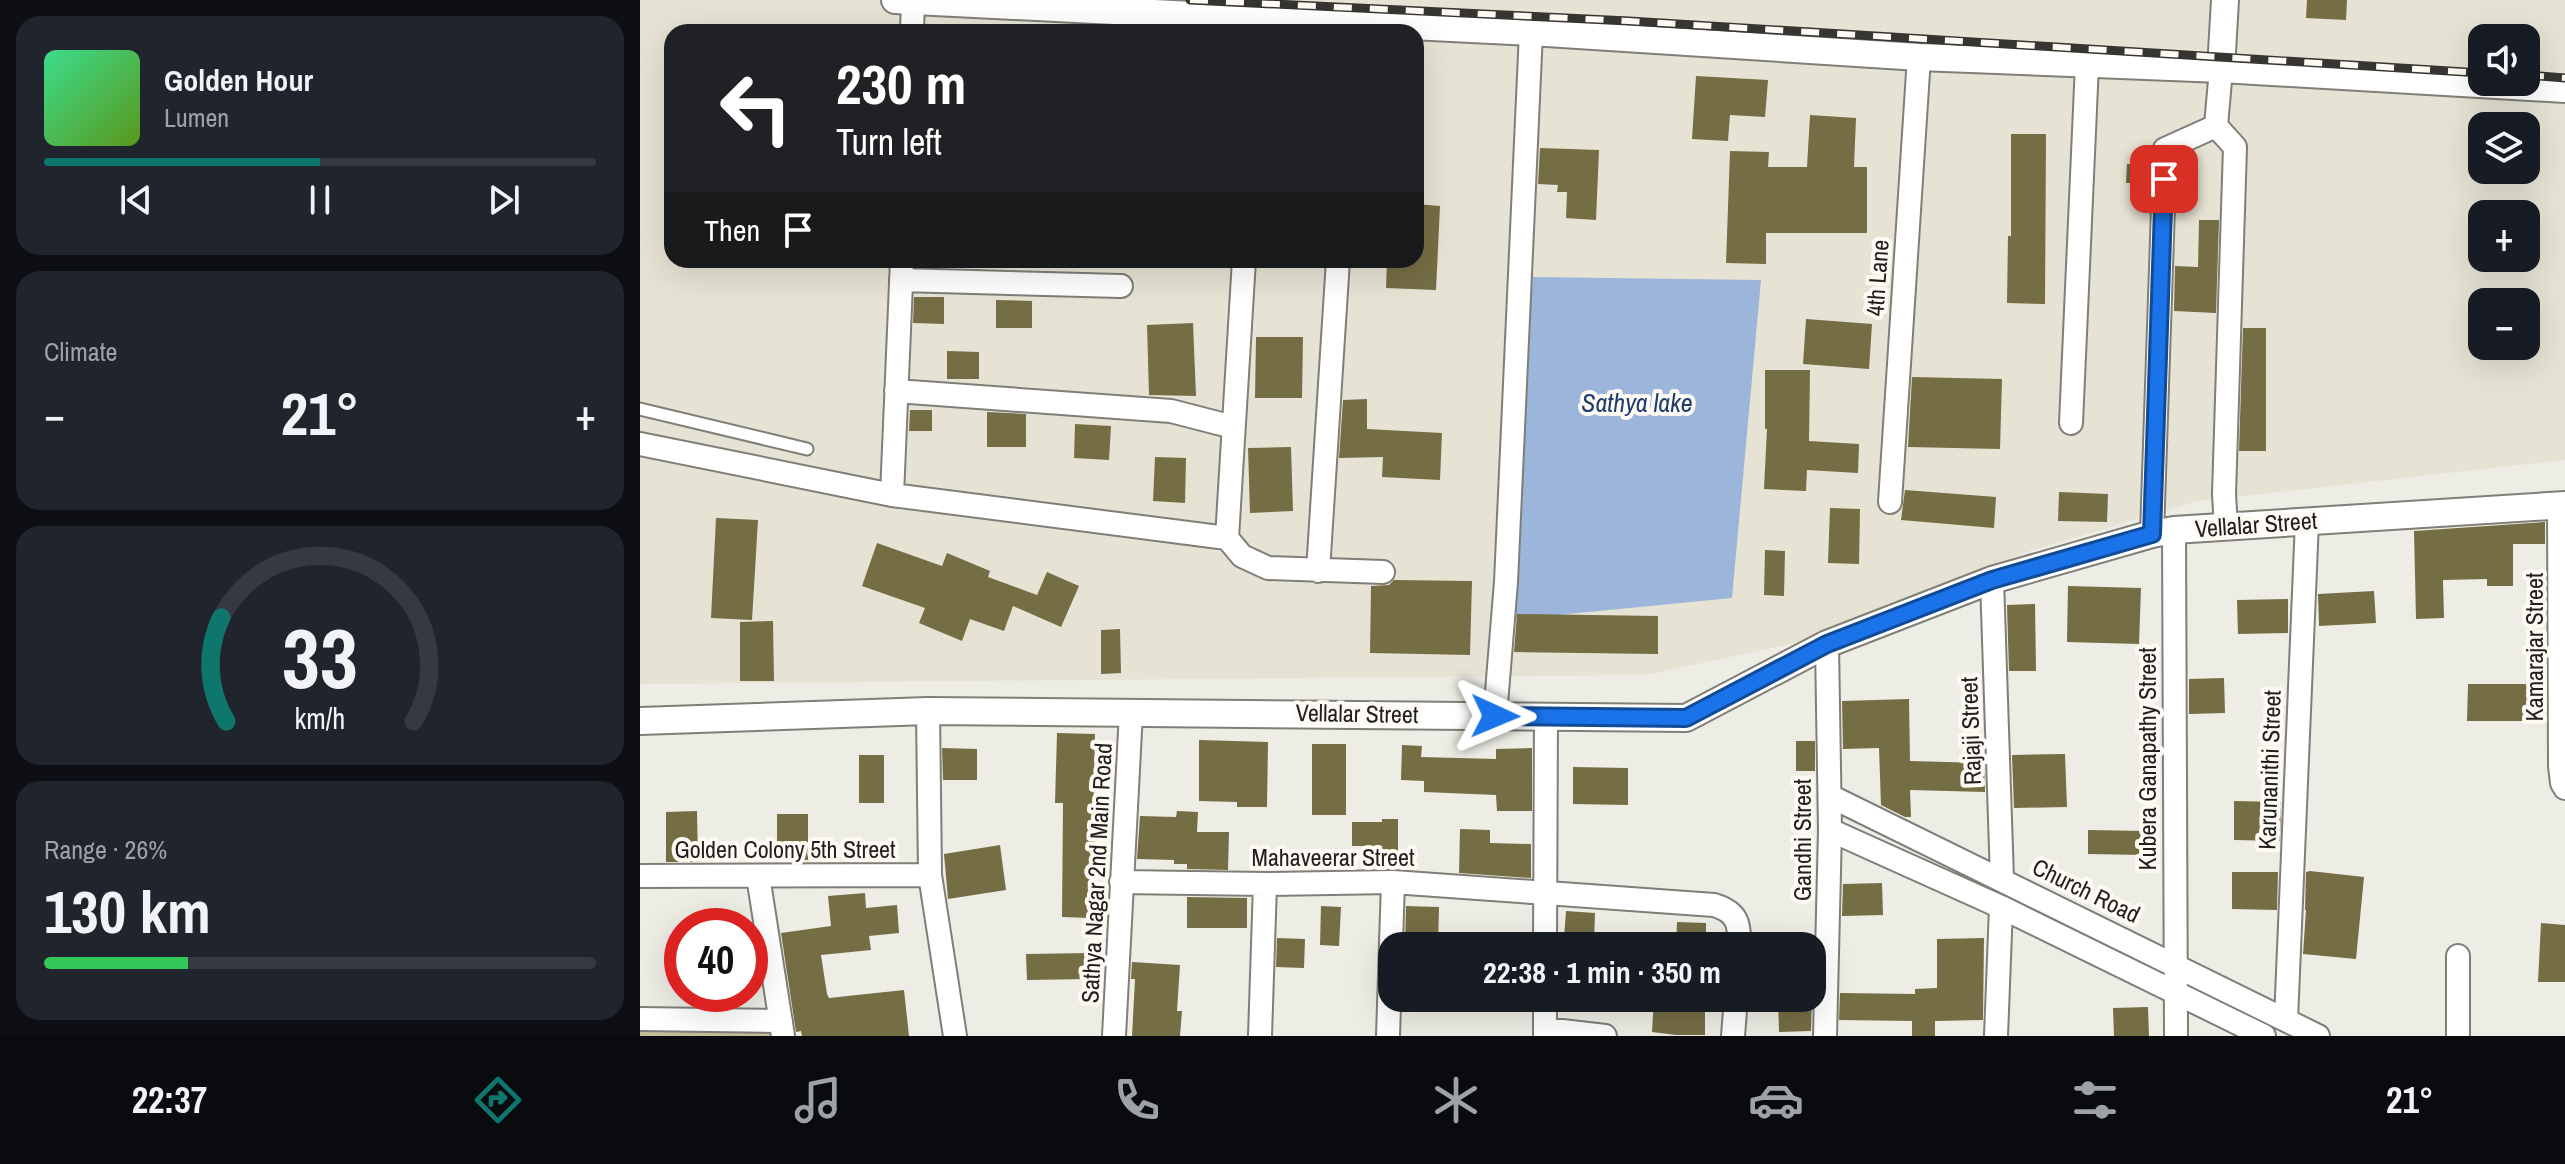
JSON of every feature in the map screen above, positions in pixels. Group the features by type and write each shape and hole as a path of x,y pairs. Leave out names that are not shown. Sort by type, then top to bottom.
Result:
{"street":[{"path":"895,0 1116,5 1314,24"},
{"path":"2225,0 2216,126 2235,147 2224,494 2226,528"},
{"path":"912,24 913,1"},
{"path":"1424,30 1531,32 1919,57 2221,69 2565,89"},
{"path":"1495,716 1506,582 1531,32"},
{"name":"4th Lane","path":"1890,502 1919,57"},
{"path":"2071,423 2087,64"},
{"name":"Kubera Ganapathy Street","path":"2176,1036 2163,532 2165,149 2216,126"},
{"path":"1227,538 1243,268"},
{"path":"1318,571 1337,268"},
{"path":"892,495 902,270 1121,286"},
{"path":"896,391 1171,411 1233,427"},
{"path":"640,444 892,495 1227,538 1242,556 1268,568 1383,572"},
{"name":"Vellalar Street","path":"640,721 928,711 1686,718 1827,644 1992,580 2163,532 2562,505"},
{"name":"Kamarajar Street","path":"2562,505 2560,766 2565,788"},
{"name":"Karunanithi Street","path":"2286,1020 2307,521"},
{"name":"Rajaji Street","path":"1992,580 2002,879"},
{"name":"Gandhi Street","path":"1825,1036 1830,830 1827,644"},
{"path":"928,711 930,875 955,1036"},
{"name":"Sathya Nagar 2nd Main Road","path":"1114,1036 1131,712"},
{"path":"1545,932 1546,716"},
{"name":"Church Road","path":"1830,796 2318,1036"},
{"path":"1830,830 2001,907 2264,1036"},
{"name":"Golden Colony 5th Street","path":"640,876 930,875"},
{"path":"640,1019 782,1029 758,876"},
{"name":"Mahaveerar Street","path":"1121,882 1393,882 1714,905 1728,910 1740,932"},
{"path":"1388,1036 1393,882"},
{"path":"1260,1036 1265,884"},
{"path":"1996,1036 2001,907"},
{"path":"2458,956 2458,1036"},
{"path":"1545,1012 1545,1033 1605,1036"},
{"path":"1733,1036 1735,1012"}],"lane":[{"path":"640,409 807,449"}],"shaded area":[{"path":"640,0 2565,0 2565,460 2198,501 2030,551 1795,643 1646,675 640,684"},
{"path":"640,1015 772,1026 773,1036 640,1036"}],"water":[{"name":"Sathya lake","path":"1533,277 1761,280 1732,598 1506,620"}],"building":[{"path":"2307,0 2347,0 2346,20 2306,18"},
{"path":"1696,76 1768,80 1765,117 1730,115 1728,141 1692,139"},
{"path":"1810,115 1856,118 1854,167 1867,167 1867,233 1766,233 1766,264 1726,263 1730,151 1769,152 1768,167 1807,167"},
{"path":"2011,134 2046,134 2045,304 2007,303 2008,236 2011,236"},
{"path":"1540,148 1599,150 1596,220 1566,218 1567,192 1557,192 1558,185 1538,184"},
{"path":"2127,164 2150,165 2150,183 2126,183"},
{"path":"1424,205 1440,206 1436,290 1386,288 1387,268 1424,268"},
{"path":"2199,220 2219,220 2216,313 2174,311 2175,266 2198,267"},
{"path":"914,297 944,297 944,324 913,323"},
{"path":"996,300 1032,301 1032,328 996,328"},
{"path":"1806,319 1872,324 1869,369 1803,364"},
{"path":"1193,323 1196,396 1149,395 1147,325"},
{"path":"2243,328 2266,328 2266,451 2239,451"},
{"path":"1256,337 1303,337 1302,398 1255,398"},
{"path":"947,351 979,352 979,379 947,379"},
{"path":"1765,370 1810,370 1809,441 1859,444 1858,473 1807,470 1806,491 1764,489 1767,429"},
{"path":"1912,377 2002,379 2000,449 1908,447"},
{"path":"1367,399 1367,429 1442,433 1440,480 1382,477 1383,457 1339,458 1343,400"},
{"path":"910,410 932,410 932,431 909,431"},
{"path":"987,412 1026,414 1026,447 987,447"},
{"path":"1075,424 1111,426 1109,460 1074,458"},
{"path":"1291,447 1293,511 1250,513 1248,448"},
{"path":"1155,457 1186,458 1185,503 1153,501"},
{"path":"1905,490 1996,497 1994,528 1901,520"},
{"path":"2059,492 2108,494 2107,522 2058,521"},
{"path":"1830,508 1860,509 1859,564 1828,563"},
{"path":"716,518 758,520 752,620 711,618"},
{"path":"2545,522 2545,544 2513,544 2513,586 2487,586 2487,579 2443,580 2444,618 2416,619 2414,531"},
{"path":"877,543 942,566 947,553 990,571 988,577 1037,595 1047,572 1079,586 1061,627 1013,606 1004,631 970,619 962,641 919,623 925,608 862,586"},
{"path":"1765,550 1785,551 1784,596 1764,595"},
{"path":"1394,580 1472,581 1470,655 1370,653 1371,586 1389,585"},
{"path":"2068,586 2141,588 2139,644 2067,642"},
{"path":"2374,591 2376,623 2319,626 2318,594"},
{"path":"2288,599 2288,633 2238,634 2237,600"},
{"path":"2035,604 2036,671 2009,671 2007,605"},
{"path":"1517,614 1658,616 1658,654 1514,652"},
{"path":"773,621 774,681 740,681 740,622"},
{"path":"1120,629 1121,673 1101,674 1101,630"},
{"path":"2224,678 2225,713 2189,714 2189,679"},
{"path":"2468,684 2541,684 2540,721 2467,721"},
{"path":"1909,699 1910,761 1984,763 1985,792 1910,790 1911,817 1881,805 1879,748 1843,749 1842,701"},
{"path":"1057,733 1095,734 1093,820 1096,820 1091,918 1062,917 1063,803 1055,803"},
{"path":"1199,740 1268,742 1267,807 1237,807 1237,802 1199,801"},
{"path":"1796,741 1815,741 1815,771 1796,771"},
{"path":"1312,744 1346,744 1346,815 1312,815"},
{"path":"1402,745 1422,746 1421,757 1496,759 1496,749 1532,748 1532,811 1497,811 1496,795 1424,792 1424,781 1401,780"},
{"path":"942,748 977,749 977,780 943,780"},
{"path":"2065,754 2067,807 2014,808 2012,755"},
{"path":"859,755 884,755 884,803 859,803"},
{"path":"1573,767 1628,768 1628,805 1573,804"},
{"path":"2234,801 2281,802 2280,841 2234,840"},
{"path":"697,811 698,862 666,862 666,812"},
{"path":"1177,811 1198,812 1197,832 1229,832 1228,870 1187,869 1187,864 1174,864 1174,860 1137,859 1140,816 1176,817"},
{"path":"777,814 808,814 808,860 777,860"},
{"path":"1382,819 1398,819 1398,862 1382,861 1382,846 1352,846 1352,822 1382,822"},
{"path":"1460,829 1490,830 1490,843 1531,844 1531,878 1459,873"},
{"path":"2088,830 2146,831 2145,855 2088,854"},
{"path":"1000,845 1006,890 948,899 944,854"},
{"path":"2232,872 2278,872 2277,910 2232,909"},
{"path":"2306,872 2364,877 2356,959 2303,954"},
{"path":"1882,883 1883,915 1842,916 1843,884"},
{"path":"865,893 866,908 897,905 899,933 869,936 871,950 821,955 827,994 829,998 904,990 909,1036 802,1036 801,1031 796,1032 781,933 831,926 828,896"},
{"path":"1187,897 1247,898 1247,928 1187,928"},
{"path":"1321,906 1341,907 1339,946 1320,945"},
{"path":"1406,906 1439,907 1438,932 1405,932"},
{"path":"1566,911 1595,913 1594,932 1564,932"},
{"path":"1677,922 1706,923 1706,932 1677,932"},
{"path":"2541,923 2565,925 2565,982 2538,982"},
{"path":"1277,938 1305,939 1304,968 1276,967"},
{"path":"1984,938 1983,1020 1935,1021 1935,1036 1912,1036 1912,1021 1839,1020 1840,993 1915,994 1915,989 1937,988 1937,939"},
{"path":"1092,953 1092,979 1027,980 1026,954"},
{"path":"1132,962 1180,965 1177,1011 1182,1011 1180,1036 1132,1036 1135,979 1131,979"},
{"path":"2148,1007 2149,1036 2114,1036 2113,1008"},
{"path":"1653,1012 1705,1012 1705,1035 1652,1032"},
{"path":"1778,1012 1812,1012 1811,1031 1779,1032"}],"railway":[{"path":"1190,0 1629,21 2468,72"},
{"path":"2540,76 2565,78"}],"route":[{"path":"1495,716 1686,718 1827,644 1992,580 2152,534 2164,179"}]}
